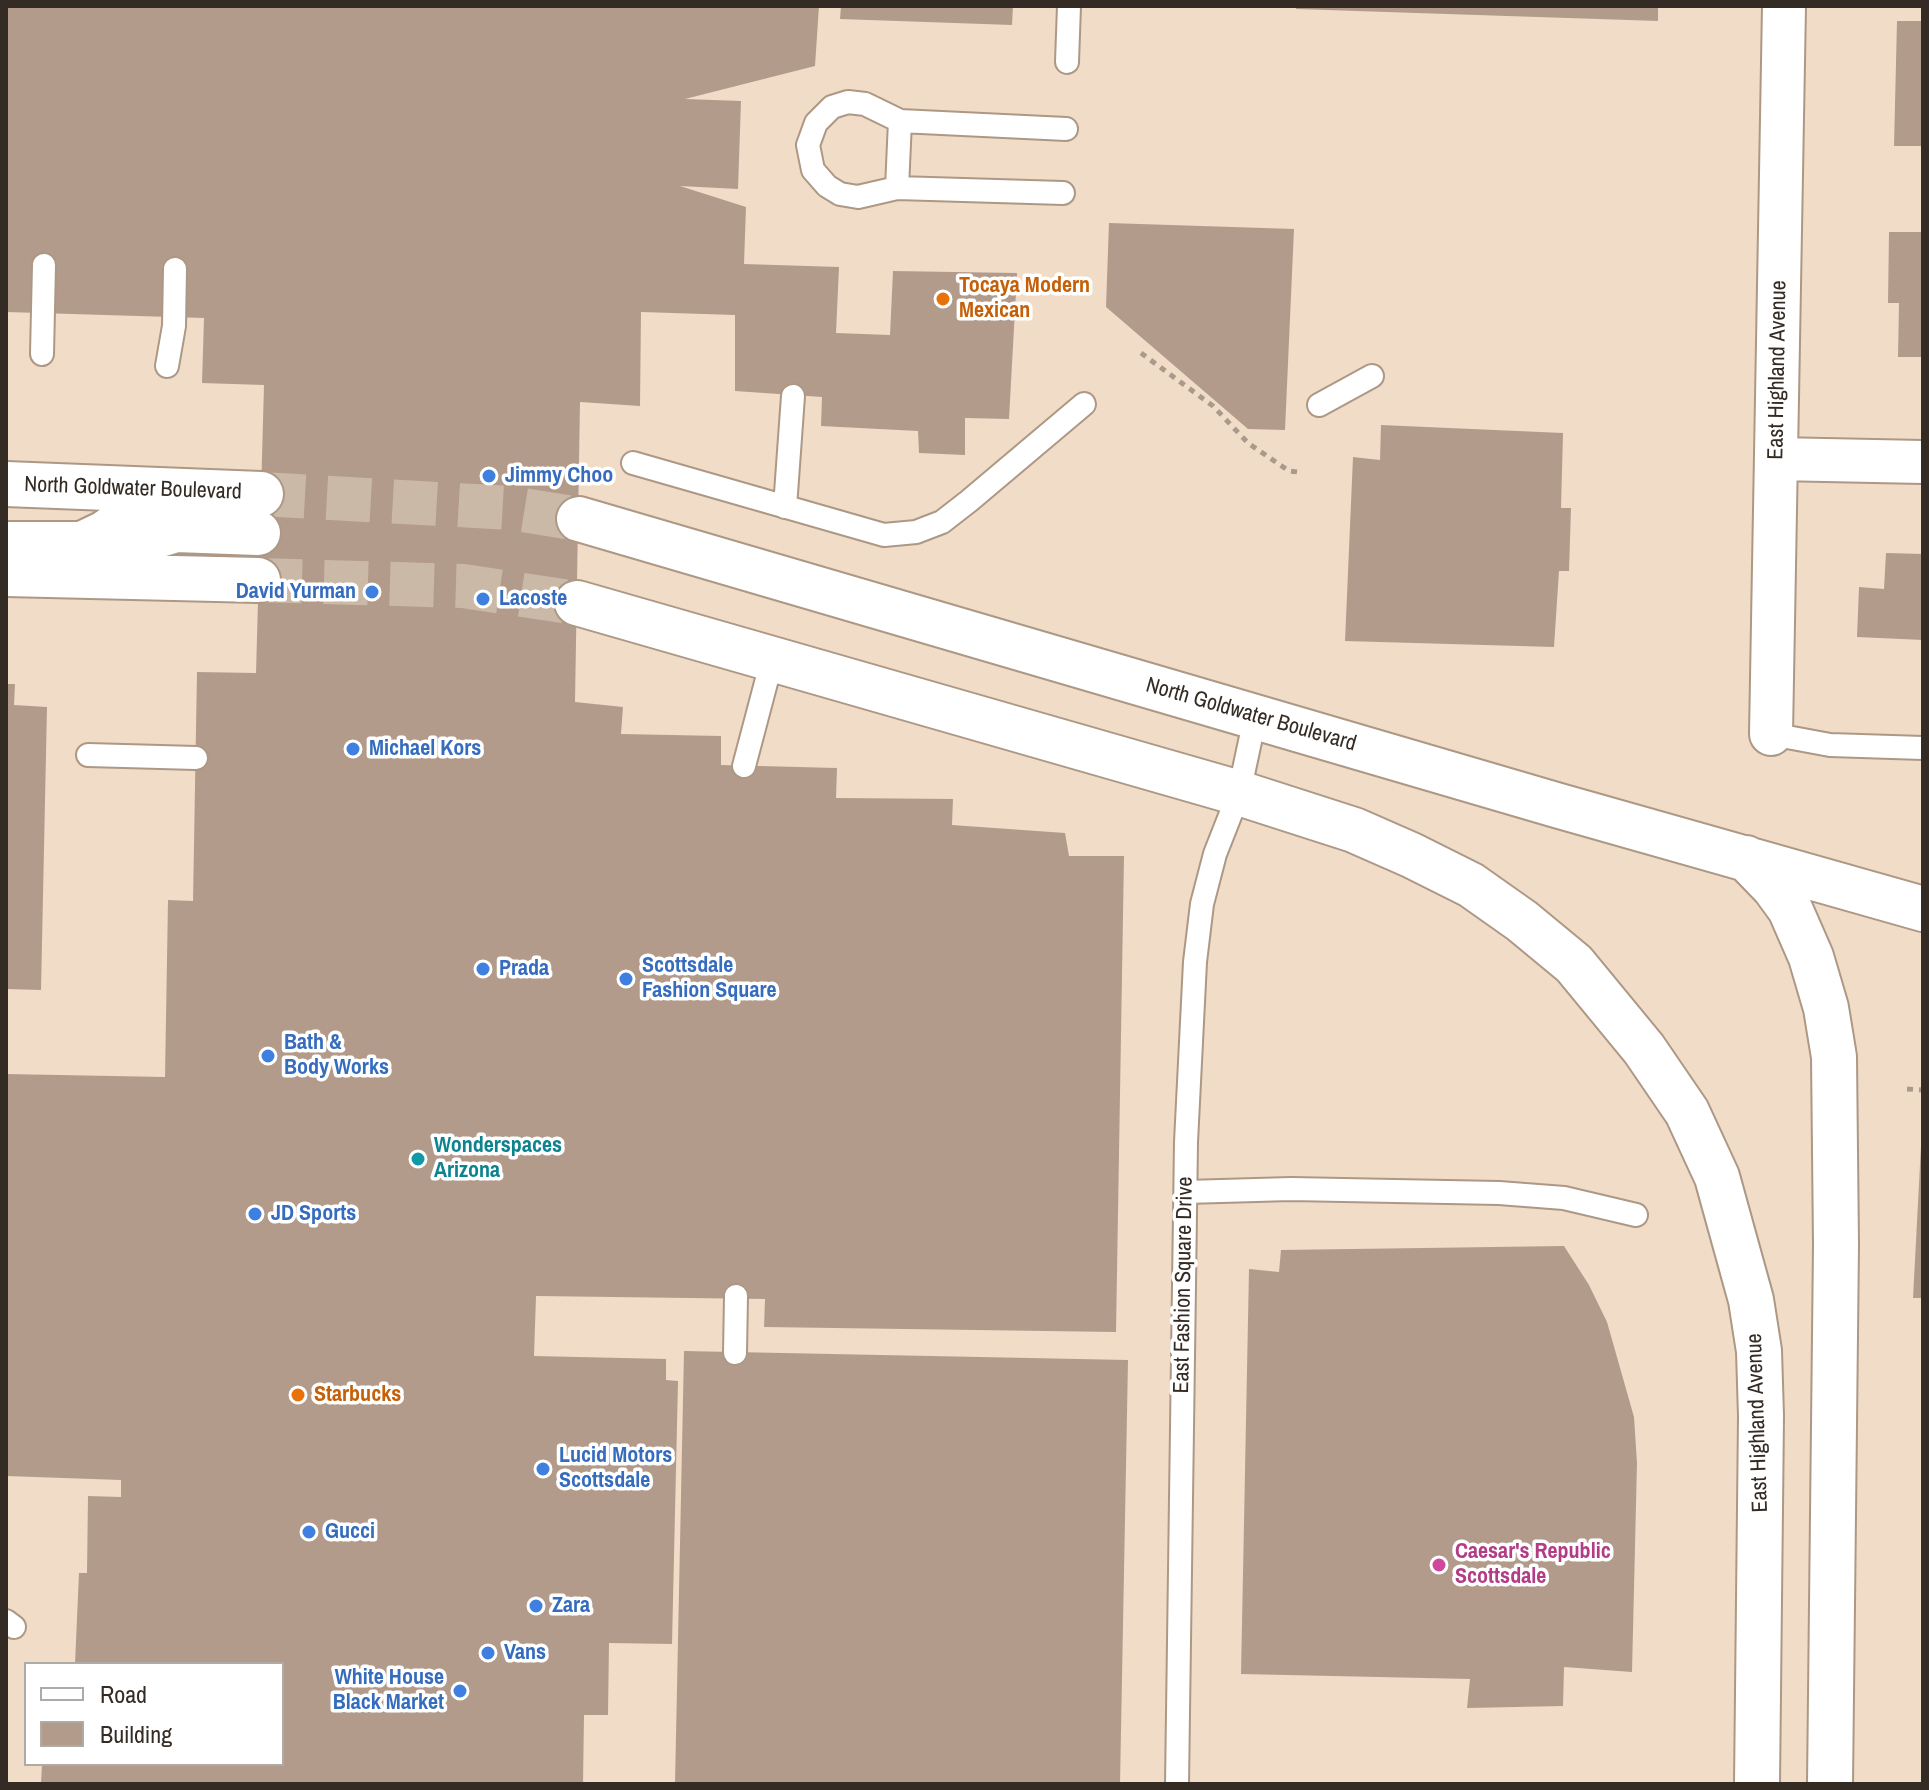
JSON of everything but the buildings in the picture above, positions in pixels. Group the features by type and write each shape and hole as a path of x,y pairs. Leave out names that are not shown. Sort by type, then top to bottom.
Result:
{"main road":[{"name":"North Goldwater Boulevard","path":"6,484 165,491 259,514 150,538 94,576"},
{"path":"6,544 82,544 105,533 165,491"},
{"name":"North Goldwater Boulevard","path":"579,519 1255,718 1923,909"},
{"path":"6,574 258,580"},
{"path":"577,603 1239,793"},
{"name":"East Highland Avenue","path":"1239,793 1354,830 1411,855 1471,885 1522,921 1574,964 1644,1049 1687,1112 1717,1177 1751,1300 1759,1351 1762,1500 1757,1784"},
{"path":"1746,858 1790,909 1811,957 1826,1008 1834,1057 1836,1245 1830,1784"}],"street":[{"name":"East Highland Avenue","path":"1771,734 1784,6"},
{"path":"1776,459 1923,462"}],"lane":[{"path":"1067,62 1069,6"},
{"path":"1063,193 897,188 858,197 840,194 813,170 808,145 816,123 832,107 848,102 865,104 900,121 1066,129"},
{"path":"897,188 900,121"},
{"path":"42,354 44,265"},
{"path":"167,366 174,326 175,269"},
{"path":"1319,405 1372,376"},
{"path":"785,507 793,396"},
{"path":"633,463 884,535 916,532 942,522 1084,404"},
{"path":"744,766 772,660"},
{"name":"East Fashion Square Drive","path":"1177,1784 1186,1192 1195,962 1202,904 1215,854 1239,793 1255,718"},
{"path":"1771,734 1830,745 1923,748"},
{"path":"88,755 196,758"},
{"path":"1186,1192 1291,1189 1499,1193 1564,1198 1636,1215"},
{"path":"735,1353 736,1296"},
{"path":"6,1621 14,1627 6,1630"}],"path":[{"path":"1141,353 1213,406 1248,443 1289,471 1298,472"},
{"path":"1907,1089 1923,1090"}],"tunnel":[{"path":"261,494 510,508 579,519"},
{"path":"258,580 463,586 577,603"}],"place":[{"name":"Tocaya Modern Mexican","path":"943,299"},
{"name":"Jimmy Choo","path":"489,476"},
{"name":"David Yurman","path":"372,592"},
{"name":"Lacoste","path":"483,599"},
{"name":"Michael Kors","path":"353,749"},
{"name":"Prada","path":"483,969"},
{"name":"Scottsdale Fashion Square","path":"626,979"},
{"name":"Bath & Body Works","path":"268,1056"},
{"name":"Wonderspaces Arizona","path":"418,1159"},
{"name":"JD Sports","path":"255,1214"},
{"name":"Starbucks","path":"298,1395"},
{"name":"Lucid Motors Scottsdale","path":"543,1469"},
{"name":"Gucci","path":"309,1532"},
{"name":"Caesar's Republic Scottsdale","path":"1439,1565"},
{"name":"Zara","path":"536,1606"},
{"name":"Vans","path":"488,1653"},
{"name":"White House Black Market","path":"460,1691"}]}
